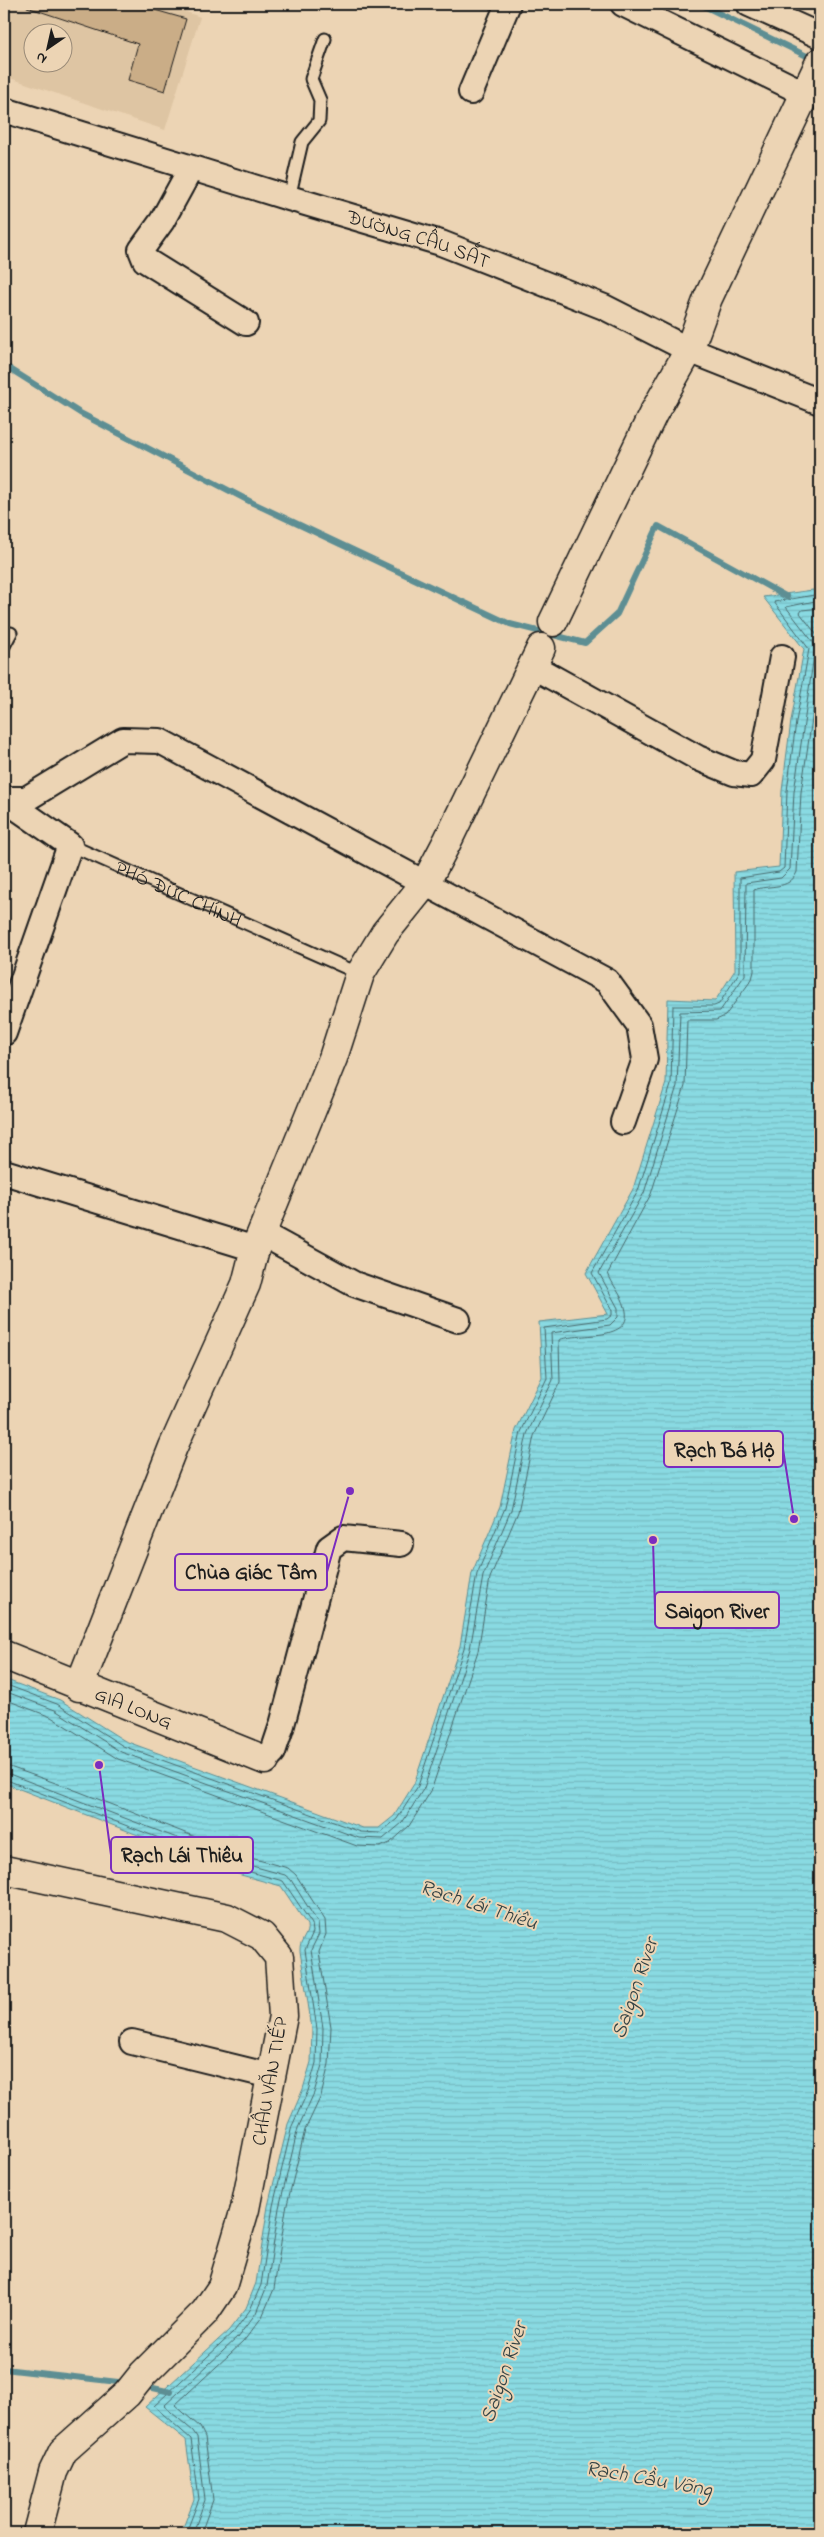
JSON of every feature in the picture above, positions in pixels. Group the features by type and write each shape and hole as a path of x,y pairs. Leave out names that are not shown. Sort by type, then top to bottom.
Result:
{"street":[{"path":"471,92 508,4"},
{"path":"79,1687 173,1447 246,1284 258,1240 333,1058 360,974 384,933 426,882 537,657 653,414 689,350 708,298 813,77 623,4"},
{"path":"750,4 820,36"},
{"name":"ĐƯỜNG CẦU SẮT","path":"4,110 441,243 604,307 689,350 820,402"},
{"path":"190,168 162,221 141,250 145,260 246,323"},
{"path":"537,657 698,758 734,773 751,775 763,760 782,657"},
{"path":"4,799 26,799 123,740 160,741 426,882 607,982 638,1025 645,1059 623,1122"},
{"name":"PHÓ ĐỨC CHÍNH","path":"4,799 70,845"},
{"path":"4,1033 70,845"},
{"path":"4,1172 258,1240 354,1284 458,1320"},
{"path":"265,1760 273,1752 282,1725 329,1548 343,1538 401,1544"},
{"name":"GIA LONG","path":"4,1655 79,1687 265,1760"},
{"name":"CHÂU VĂN TIẾP","path":"4,1870 227,1918 262,1936 279,1957 283,2016 245,2209 222,2287 205,2312 135,2384 63,2451 53,2472 37,2533"},
{"path":"132,2042 271,2076"}],"lane":[{"path":"289,198 302,142 318,121 320,100 311,79 326,39"},
{"path":"4,646 11,633"},
{"name":"PHÓ ĐỨC CHÍNH","path":"70,845 360,974"}],"shaded area":[{"path":"4,4 165,4 200,17 165,130 4,76"}],"water":[{"name":"Saigon River","path":"820,589 820,2533 181,2533 194,2499 186,2440 145,2407 229,2330 246,2308 256,2283 268,2206 288,2124 303,2089 311,2062 312,2029 300,1951 307,1932 307,1925 281,1886 241,1875 4,1783 4,1679 60,1700 125,1741 363,1828 379,1828 394,1816 414,1784 460,1646 472,1573 500,1507 516,1430 542,1377 539,1322 608,1314 586,1273 633,1189 666,1083 668,999 715,1001 735,970 734,872 779,867 782,791 791,721 804,649 763,597"}],"building":[{"path":"27,4 134,4 186,19 165,91 128,80 138,44 27,7"}],"waterway":[{"path":"700,4 813,59"},
{"path":"4,365 80,413 253,503 510,624 585,643 617,614 658,526 787,597"},
{"path":"4,2369 127,2383"},
{"path":"144,2386 171,2392"}],"place":[{"name":"Chùa Giác Tâm","path":"350,1491"},
{"name":"Rạch Bá Hộ","path":"794,1519"},
{"name":"Saigon River","path":"653,1540"},
{"name":"Rạch Lái Thiêu","path":"99,1765"}],"water label":[{"name":"Rạch Cầu Võng","path":"649,2478"}]}
